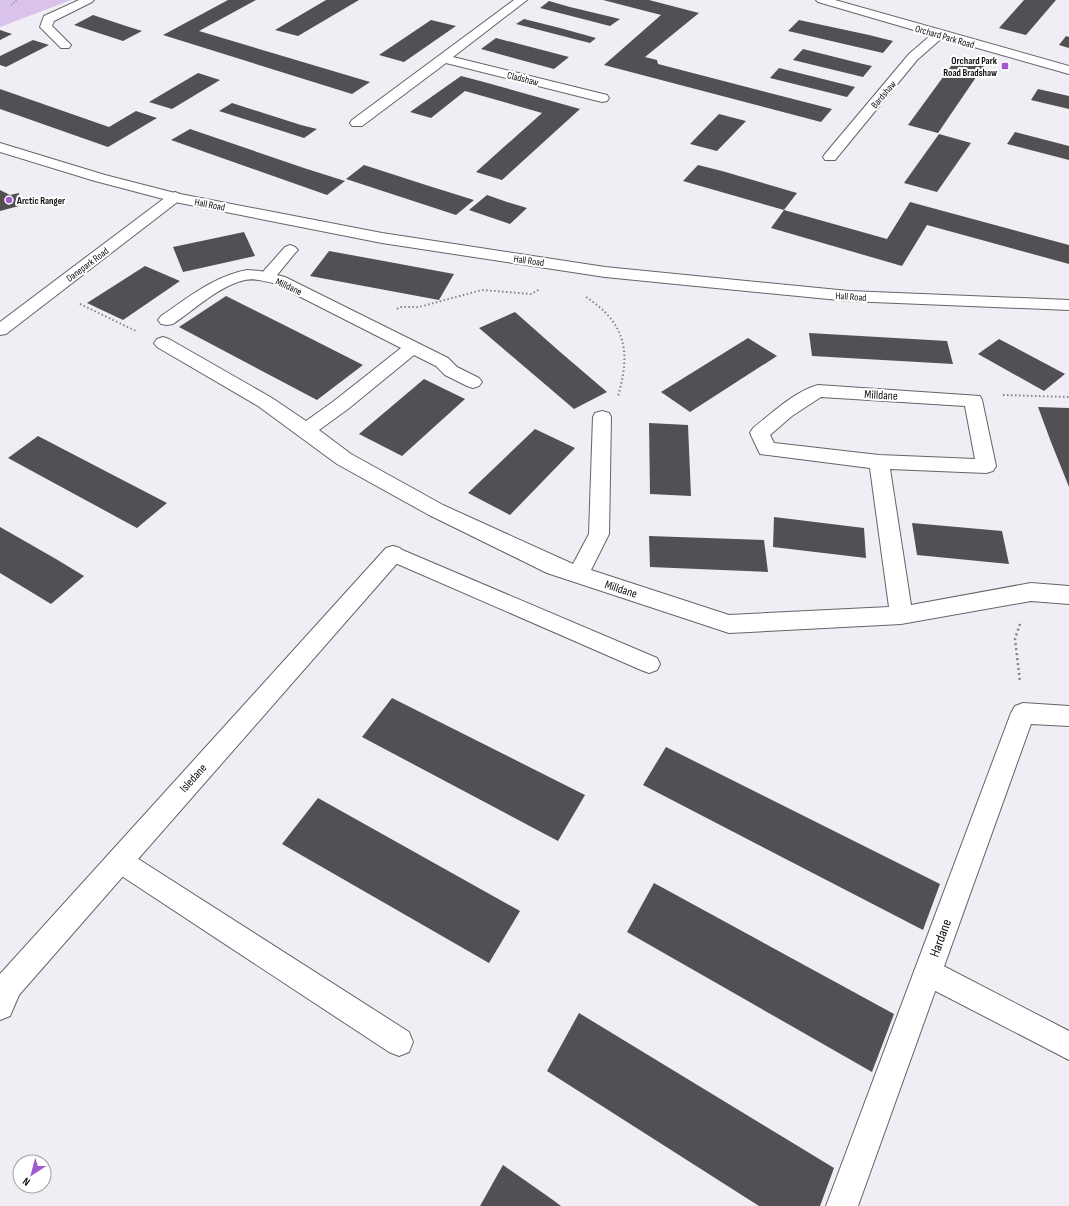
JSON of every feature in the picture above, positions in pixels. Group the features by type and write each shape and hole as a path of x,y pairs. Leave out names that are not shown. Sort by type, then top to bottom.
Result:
{"street":[{"path":"65,45 46,27 48,19 88,0"},
{"path":"357,123 521,0"},
{"name":"Orchard Park Road","path":"822,0 1069,70"},
{"name":"Bardshaw","path":"830,157 914,57 938,34"},
{"name":"Cladshaw","path":"444,58 602,98"},
{"name":"Hall Road","path":"0,147 100,178 175,197 561,272 605,272 849,296 1069,305"},
{"name":"Danepark Road","path":"0,330 175,197"},
{"name":"Milldane","path":"167,320 225,282 242,276 267,277 279,280 413,347 442,362 451,371 473,382"},
{"name":"Milldane","path":"163,344 265,402 306,430 344,459 436,510 555,567 729,624 901,615 1031,592 1069,595"},
{"path":"306,430 341,405 413,347"},
{"name":"Milldane","path":"818,392 973,400 986,466 879,462 767,449 760,433 785,412 818,392"},
{"path":"578,575 599,534 602,417"},
{"path":"879,462 901,615"},
{"name":"Isledane","path":"0,1006 9,984 393,554"},
{"path":"1023,713 1069,716"},
{"name":"Hardane","path":"842,1206 1023,713"}],"lane":[{"path":"267,277 290,250"},
{"path":"393,554 649,664"},
{"path":"120,861 400,1042"},
{"path":"928,972 1069,1046"}],"path":[{"path":"11,5 17,0"},
{"path":"373,327 400,307 419,307 482,290 531,294 561,272 574,288 605,311 616,323 621,334 624,377 617,398 602,417"},
{"path":"52,291 163,344"},
{"path":"973,400 991,395 1069,397"},
{"path":"1023,713 1015,639 1031,592"}],"shaded area":[{"path":"0,0 71,0 0,27"}],"building":[{"path":"228,0 256,0 199,31 370,82 352,94 163,35"},
{"path":"326,0 359,0 298,36 275,30"},
{"path":"603,0 649,0 699,13 645,57 657,60 658,64 832,109 821,122 604,65 661,15"},
{"path":"1024,0 1056,0 1026,35 999,28"},
{"path":"549,1 620,19 610,26 540,8"},
{"path":"93,15 142,31 123,41 74,25"},
{"path":"524,19 596,38 590,43 516,24"},
{"path":"431,20 456,26 404,62 379,55"},
{"path":"799,20 893,41 883,53 788,31"},
{"path":"0,30 12,34 0,40"},
{"path":"1066,36 1069,37 1069,48 1059,45"},
{"path":"496,38 569,57 554,69 481,49"},
{"path":"33,40 49,45 6,67 0,65 0,56"},
{"path":"803,49 872,66 863,77 793,60"},
{"path":"957,58 985,64 938,133 908,125"},
{"path":"779,68 855,87 847,97 770,78"},
{"path":"198,73 220,80 172,109 149,102"},
{"path":"461,76 580,109 502,180 476,172 542,113 465,91 431,118 410,112"},
{"path":"0,89 109,127 136,111 157,118 108,147 0,109"},
{"path":"1038,89 1069,96 1069,109 1031,100"},
{"path":"232,103 317,129 304,138 219,111"},
{"path":"719,114 746,121 717,151 690,144"},
{"path":"190,129 345,181 327,195 171,140"},
{"path":"1015,132 1069,146 1069,160 1007,144"},
{"path":"939,134 971,143 937,192 904,183"},
{"path":"364,165 474,200 456,215 346,179"},
{"path":"698,165 797,193 784,210 683,181"},
{"name":"Arctic Ranger","path":"0,190 10,195 19,193 19,206 0,211"},
{"path":"487,195 527,208 510,224 469,210"},
{"path":"910,202 1069,245 1069,264 927,225 902,266 771,228 784,210 887,239"},
{"path":"244,232 255,256 183,272 173,247"},
{"path":"329,251 454,274 439,300 310,276"},
{"path":"145,266 180,281 123,320 87,303"},
{"path":"226,296 363,365 317,400 179,327"},
{"path":"515,312 607,392 574,409 479,328"},
{"path":"809,333 947,341 953,364 812,356"},
{"path":"748,338 777,356 690,412 661,392"},
{"path":"999,339 1065,374 1044,391 978,354"},
{"path":"424,379 465,399 402,456 359,434"},
{"path":"1038,407 1069,408 1069,487 1051,442"},
{"path":"649,423 688,425 691,496 650,494"},
{"path":"535,429 575,448 510,515 468,493"},
{"path":"38,436 167,503 137,528 8,458"},
{"path":"774,517 864,528 866,558 773,547"},
{"path":"912,523 1002,531 1009,564 917,555"},
{"path":"0,527 84,576 51,604 0,573"},
{"path":"649,536 764,540 768,572 650,567"},
{"path":"392,698 585,795 558,841 362,737"},
{"path":"666,747 940,884 923,930 643,785"},
{"path":"318,798 520,911 489,963 282,844"},
{"path":"654,883 894,1014 872,1072 627,932"},
{"path":"579,1013 834,1168 820,1206 759,1206 547,1071"},
{"path":"503,1165 553,1200 561,1206 480,1206"}],"place":[{"name":"Orchard Park Road Bradshaw","path":"1005,66"},
{"name":"Arctic Ranger","path":"9,200"}]}
